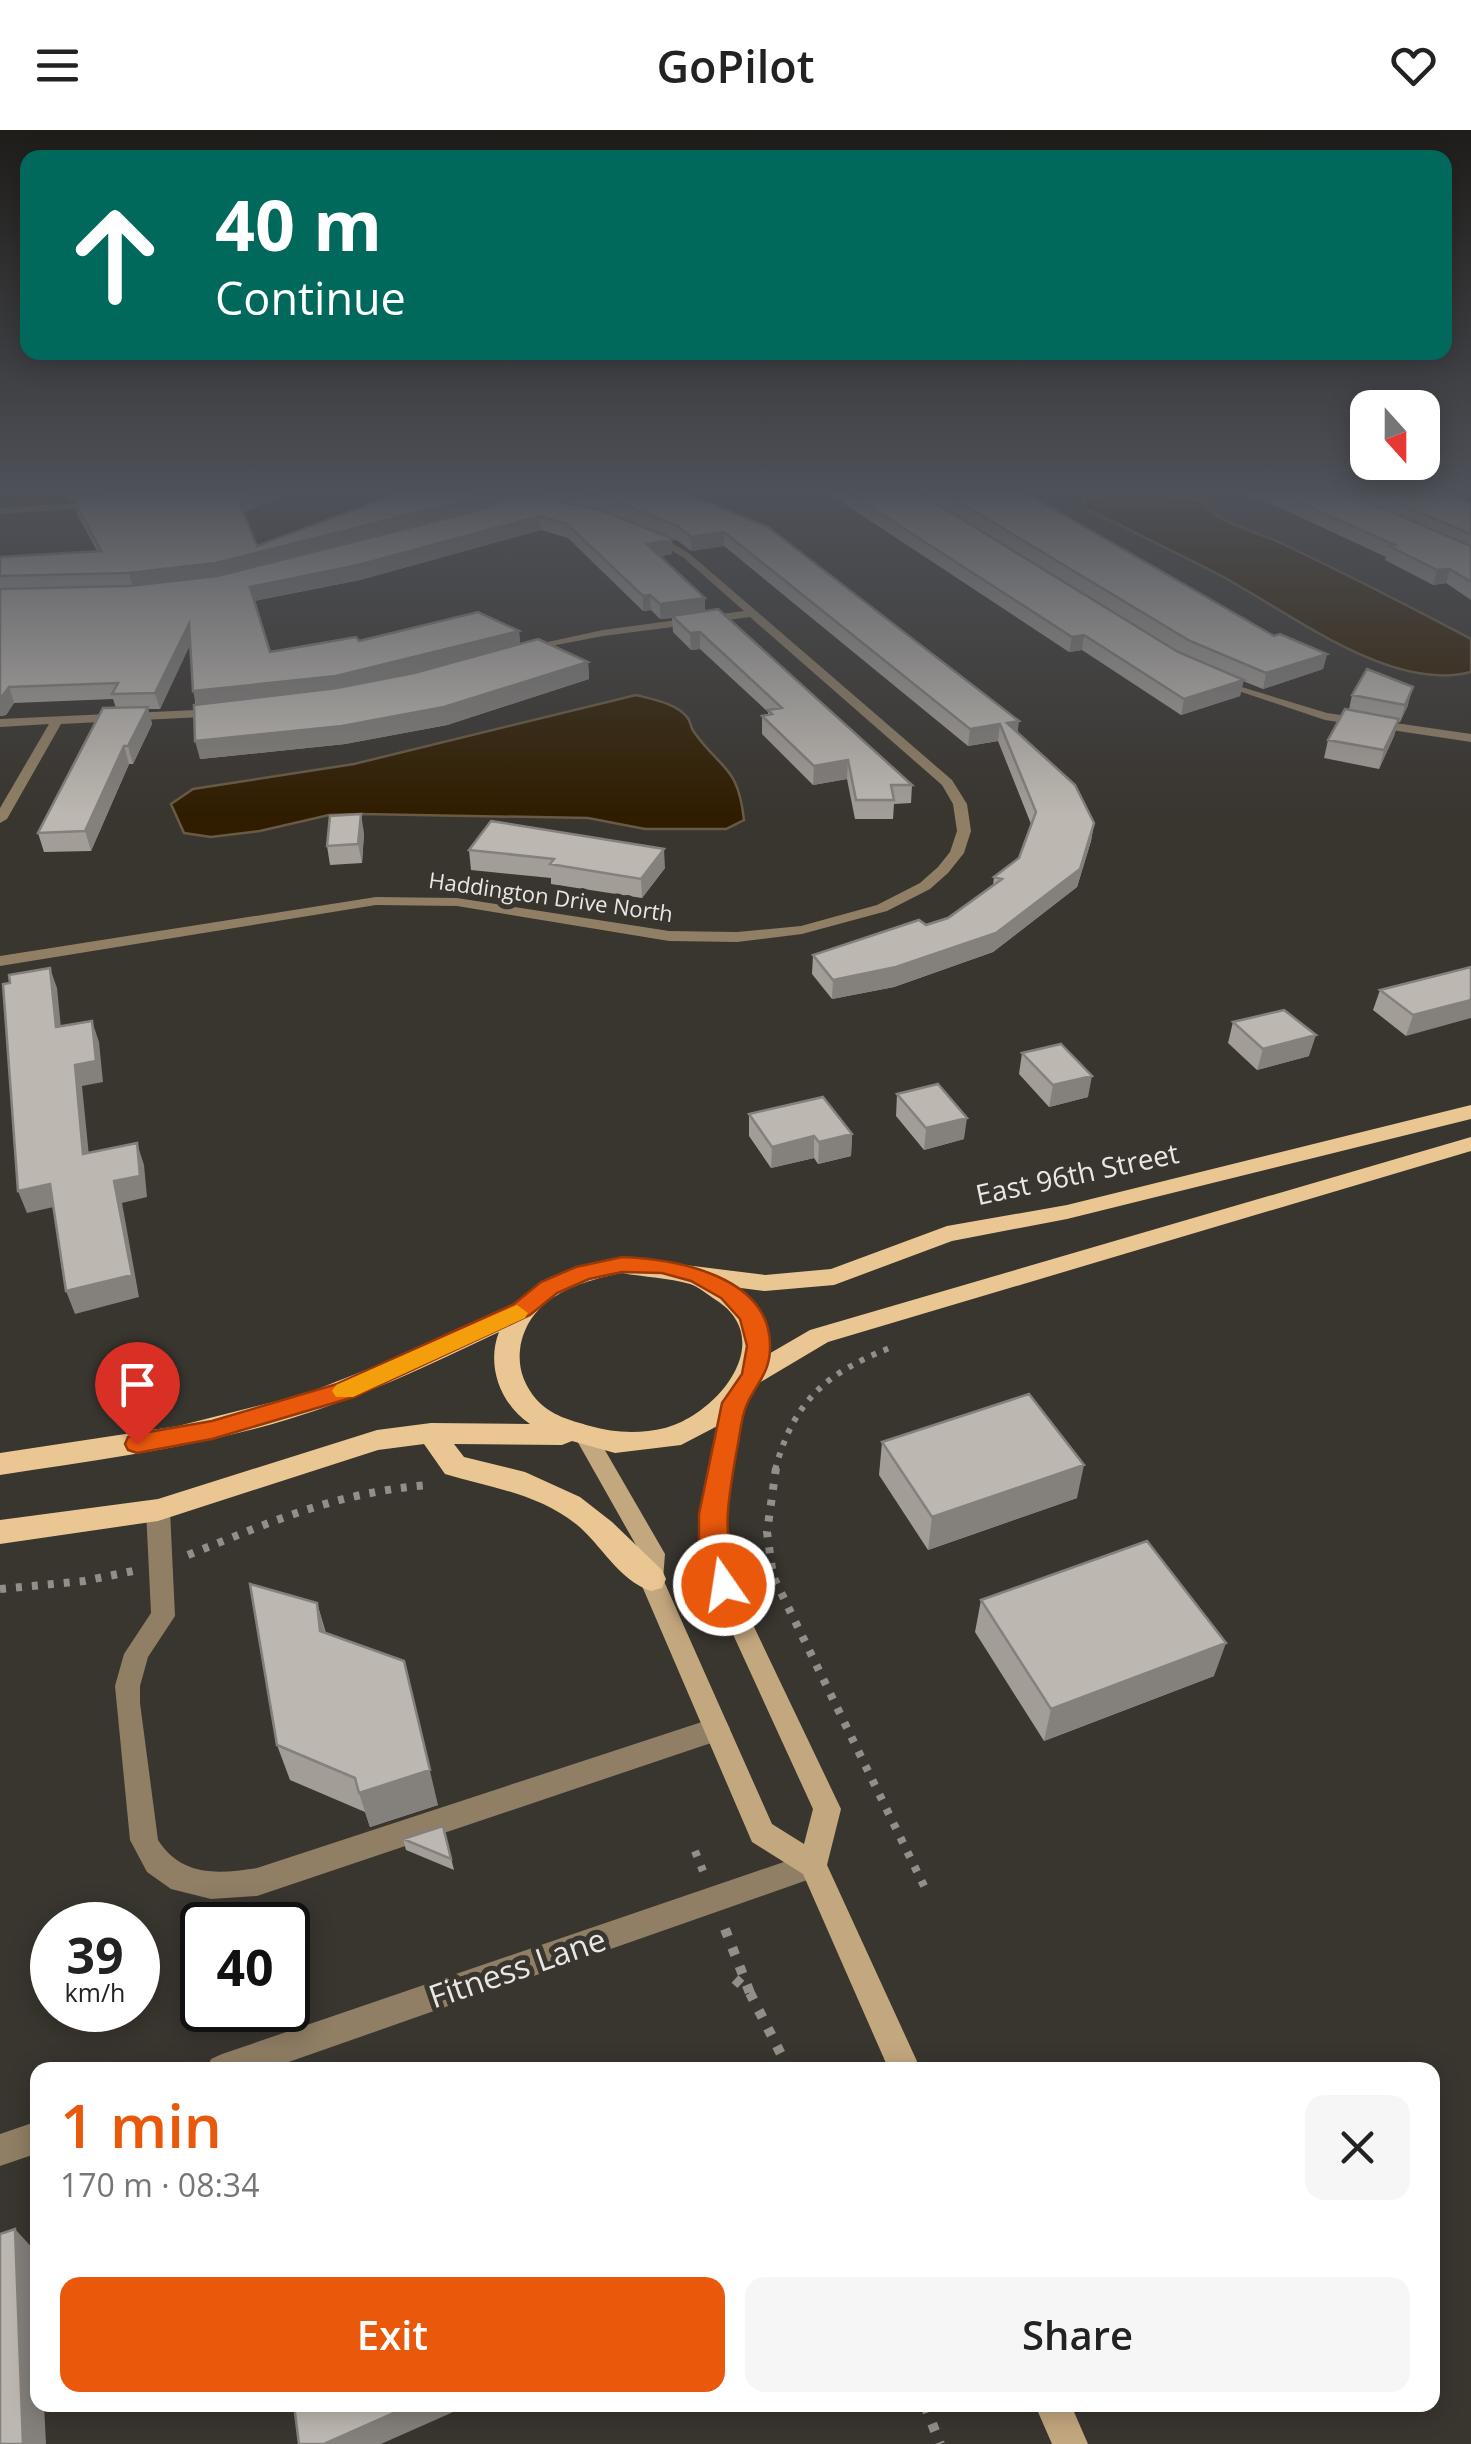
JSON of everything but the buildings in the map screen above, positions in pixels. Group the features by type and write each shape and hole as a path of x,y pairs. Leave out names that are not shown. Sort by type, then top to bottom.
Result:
{"main road":[{"name":"East 96th Street","path":"698,1275 764,1283 834,1276 947,1234 1068,1212 1471,1112"},
{"path":"0,1532 158,1510 333,1451 431,1433 579,1437 615,1442 660,1440 701,1426 734,1403 754,1375 831,1332 1471,1144"},
{"path":"0,1464 176,1437 281,1412 396,1370 522,1310 549,1288 584,1272 622,1265 662,1266 698,1275 730,1293 750,1317 759,1346 754,1375"},
{"path":"522,1310 506,1336 503,1365 513,1394 537,1418 579,1437"},
{"path":"431,1433 455,1466 518,1479 572,1507 603,1531 628,1564 651,1579"}],"street":[{"path":"738,599 754,613"},
{"path":"517,653 585,636 754,613"},
{"name":"Haddington Drive North","path":"0,961 376,900 457,902 668,936 737,937 827,925 892,904 924,886 956,853 964,831 964,814 947,783 754,613"},
{"path":"1201,673 1266,699 1325,716 1403,731 1471,738"},
{"path":"0,723 233,712"},
{"path":"0,819 57,720"},
{"path":"734,1403 712,1514 713,1543 732,1606 826,1810 813,1865"},
{"path":"579,1437 653,1554 651,1579 762,1833 813,1865 901,2062"},
{"path":"158,1510 163,1616 144,1638 125,1681 146,1847 168,1872 184,1882 206,1887 257,1882 717,1728"},
{"name":"Fitness Lane","path":"245,2062 813,1865"},
{"path":"0,2150 30,2140"},
{"path":"1056,2412 1070,2444"}],"path":[{"path":"900,1344 840,1372 803,1404 780,1457 766,1540 774,1576 926,1888"},
{"path":"202,1550 322,1502 370,1490 433,1485"},
{"path":"0,1589 112,1577"},
{"path":"735,1979 750,1993 785,2062"},
{"path":"928,2412 940,2444"}],"shaded area":[{"path":"1262,599 1394,599 1471,639 1471,672 1439,675 1405,670 1370,659"},
{"path":"636,695 670,705 687,717 694,732 733,778 744,820 726,829 645,829 588,818 329,815 260,831 211,837 184,833 171,804 193,789 354,764"}],"slow traffic":[{"path":"344,1391 517,1313"}],"route":[{"path":"137,1444 212,1430 346,1390 522,1310 549,1288 584,1272 622,1265 662,1266 698,1275 730,1293 750,1317 759,1346 754,1375 734,1403 712,1514 713,1543 724,1585"}]}
